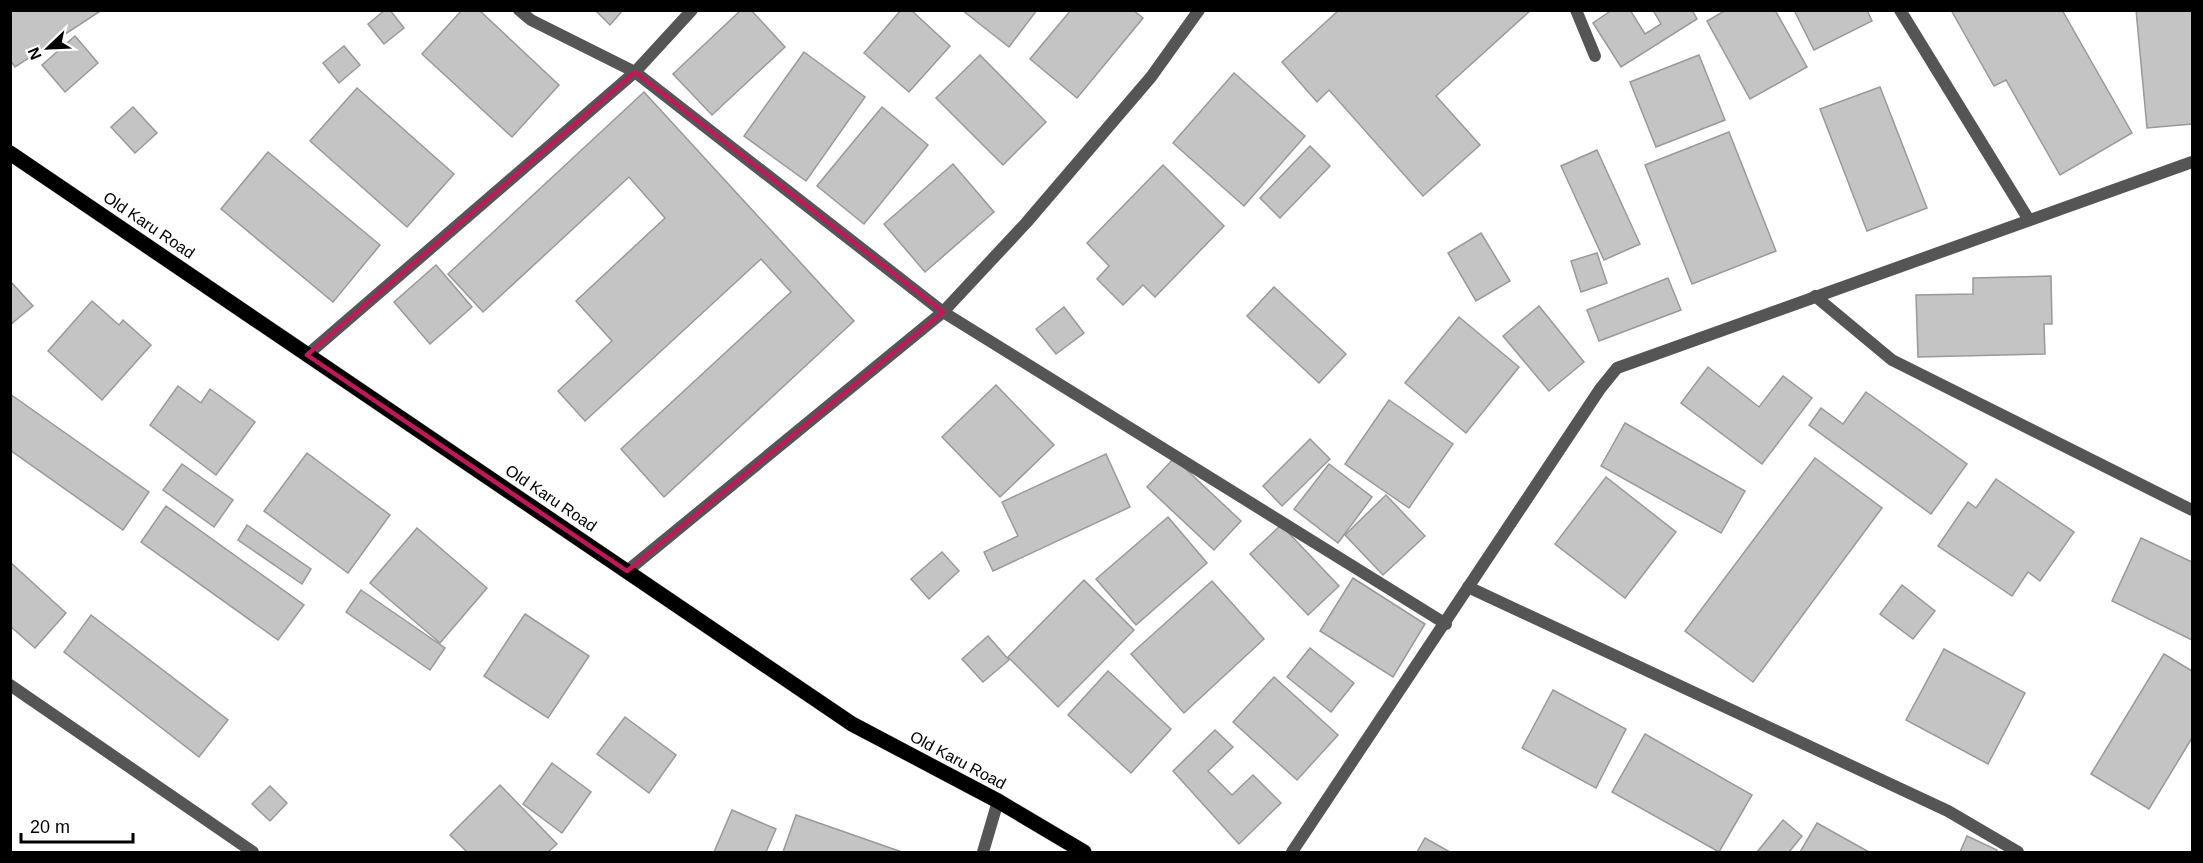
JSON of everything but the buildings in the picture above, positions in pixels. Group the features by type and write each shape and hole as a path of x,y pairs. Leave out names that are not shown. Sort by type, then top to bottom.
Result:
{"main road":[{"name":"Old Karu Road","path":"10,153 852,724 998,801 1084,852"}],"street":[{"path":"519,10 531,20 635,72 943,312 1446,624"},
{"path":"308,355 635,72 693,10"},
{"path":"627,571 943,312 1026,223 1144,86 1199,10"},
{"path":"1576,10 1594,56"},
{"path":"1900,10 2030,220"},
{"path":"1292,852 1446,624 1468,587 1600,389 1617,368 2193,162"},
{"path":"1815,296 1892,360 2193,510"},
{"path":"1468,587 1948,812 2018,852"},
{"path":"10,685 253,852"},
{"path":"983,852 998,801"}],"highlighted area":[{"path":"635,72 943,312 627,571 307,355"}]}
